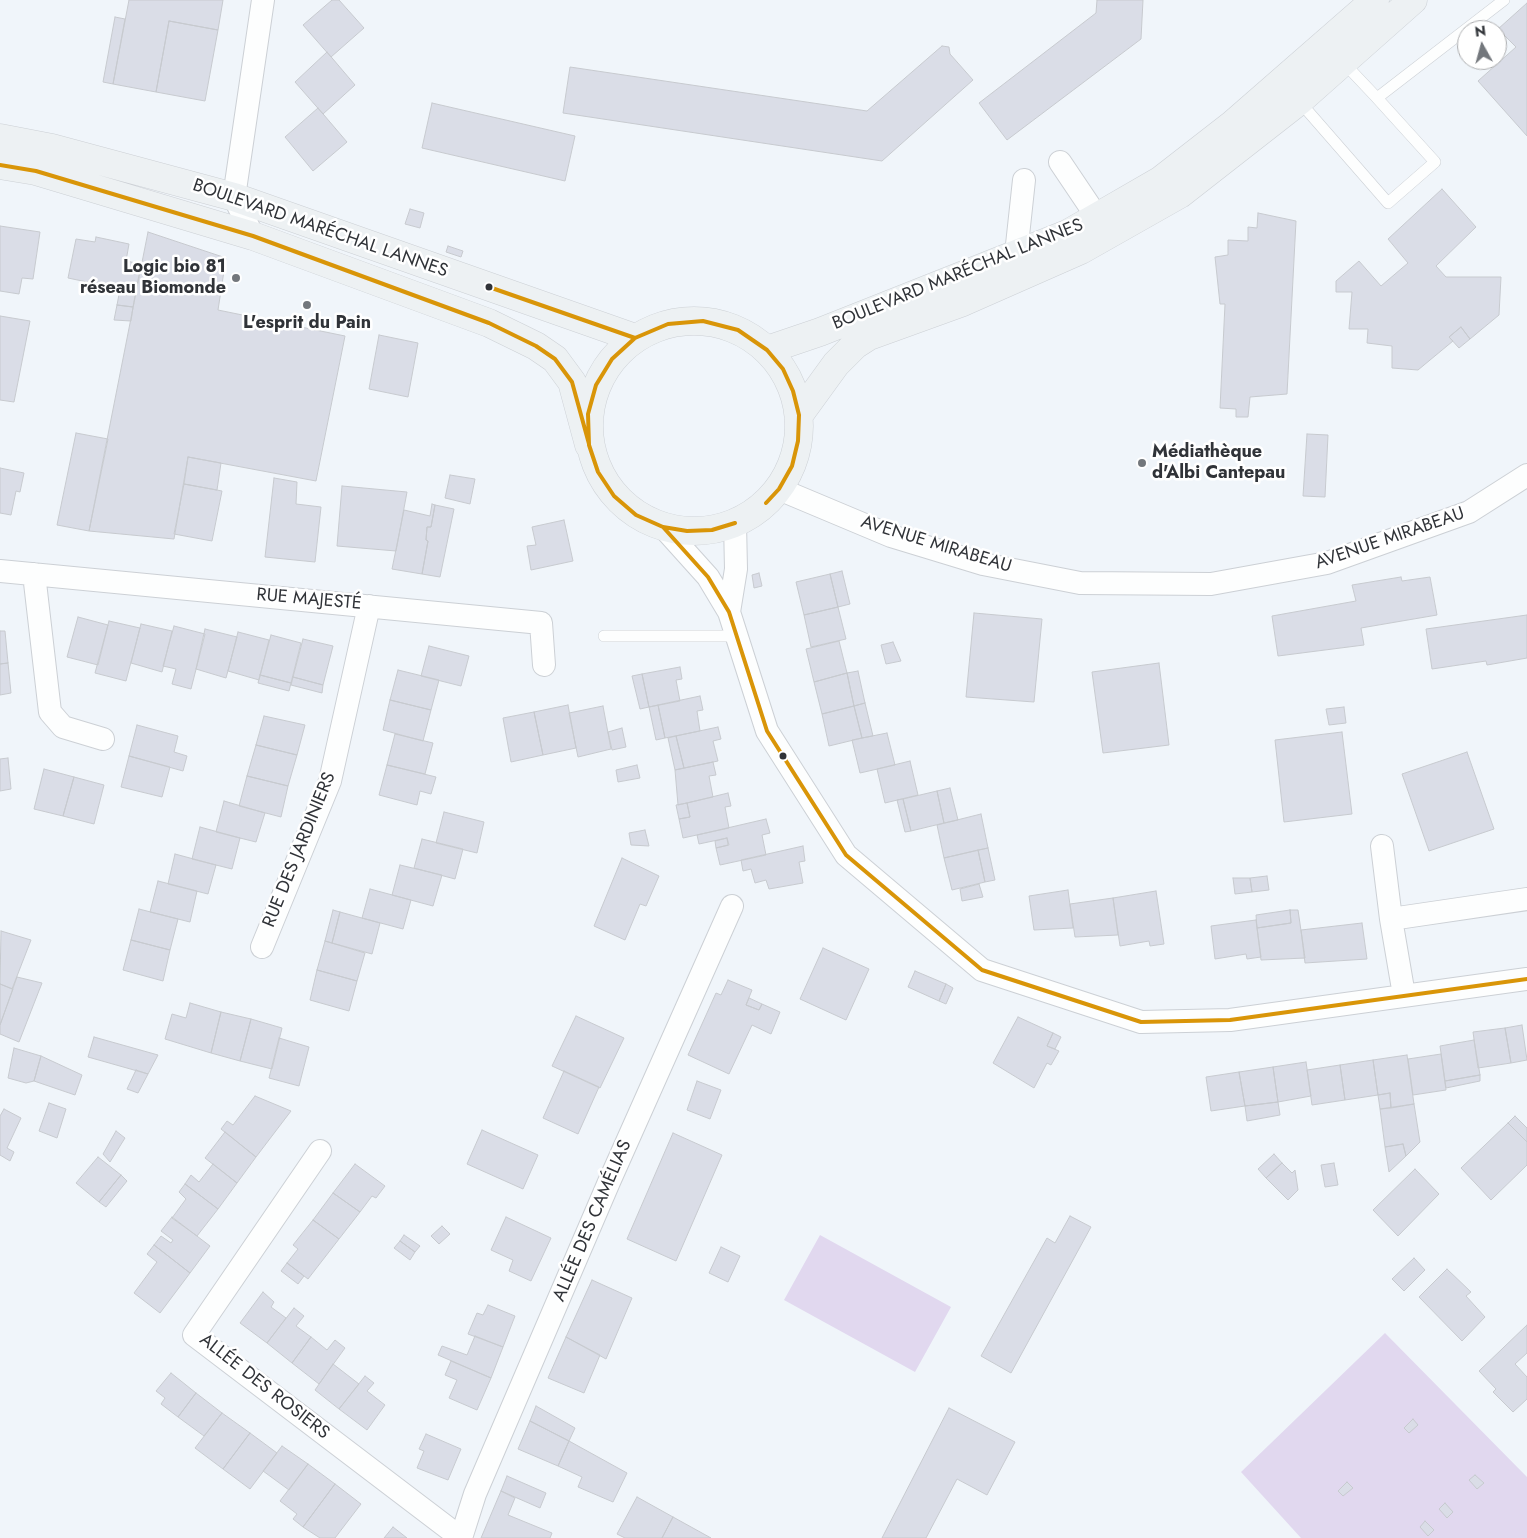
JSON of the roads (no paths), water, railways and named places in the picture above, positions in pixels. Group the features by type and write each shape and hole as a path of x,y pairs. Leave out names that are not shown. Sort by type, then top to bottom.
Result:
{"main road":[{"name":"BOULEVARD MARÉCHAL LANNES","path":"767,350 820,332 1067,234 1097,217 1161,180 1233,124 1375,0"},
{"name":"BOULEVARD MARÉCHAL LANNES","path":"799,415 836,364 855,345 869,336 963,302 1081,250 1180,194 1299,101 1413,0"},
{"name":"BOULEVARD MARÉCHAL LANNES","path":"0,138 52,148 234,197 635,338"},
{"name":"BOULEVARD MARÉCHAL LANNES","path":"0,165 36,171 253,236 489,323 536,346 555,359 572,382 589,445 598,472 614,496 636,515 663,527 687,532 712,530 735,523 766,503 779,489 792,466 798,441 799,415 793,391 783,369 767,350 738,330 703,321 668,324 635,338 612,359 596,385 588,414 589,445"}],"street":[{"path":"253,236 234,197 262,0"},
{"path":"1060,162 1097,217"},
{"path":"1016,254 1024,180"},
{"name":"AVENUE MIRABEAU","path":"779,489 891,536 983,564 1080,582 1210,584 1327,563 1470,512 1527,475"},
{"path":"729,612 736,569 735,523"},
{"path":"663,527 708,577 729,612 767,730 846,854 982,970 1141,1022 1230,1020 1527,979"},
{"name":"RUE MAJESTÉ","path":"0,571 542,623 544,666"},
{"path":"34,574 50,712 63,727 102,739"},
{"name":"RUE DES JARDINIERS","path":"262,947 330,781 369,606"},
{"path":"1382,846 1391,920 1404,995"},
{"path":"1391,920 1527,899"},
{"name":"ALLÉE DES CAMÉLIAS","path":"461,1538 475,1494 605,1191 732,906"},
{"name":"ALLÉE DES ROSIERS","path":"320,1151 194,1335 461,1538"}],"lane":[{"path":"1377,98 1504,0"},
{"path":"1299,101 1388,203 1434,162 1342,61"},
{"path":"604,636 736,636"}],"place":[{"name":"Logic bio 81 réseau Biomonde","path":"236,278"},
{"name":"L'esprit du Pain","path":"307,305"},
{"name":"Médiathèque d'Albi Cantepau","path":"1142,463"}]}
